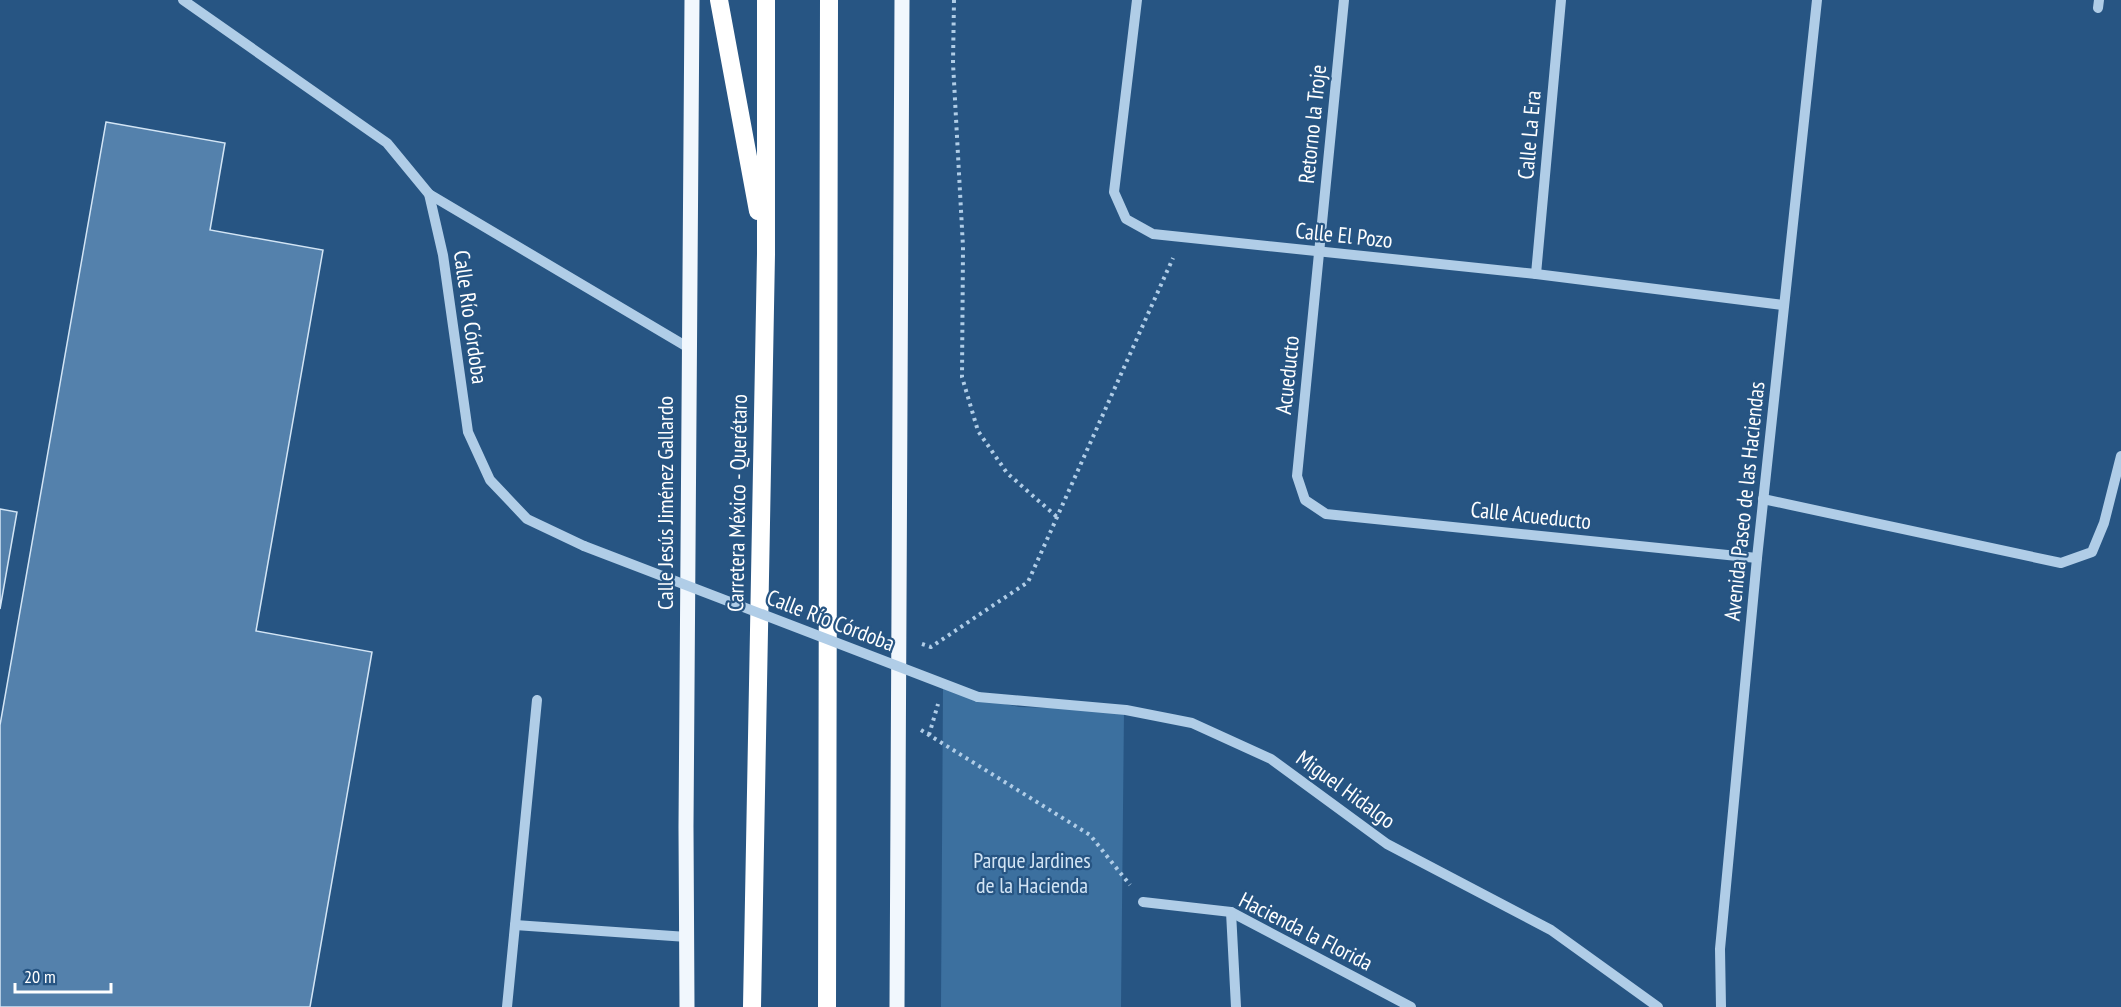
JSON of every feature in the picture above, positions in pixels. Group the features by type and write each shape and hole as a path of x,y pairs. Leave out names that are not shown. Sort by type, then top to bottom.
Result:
{"highway":[{"path":"719,0 766,254"},
{"name":"Carretera México - Querétaro","path":"752,1007 766,254 766,0"},
{"path":"827,1007 829,0"}],"main road":[{"name":"Calle Jesús Jiménez Gallardo","path":"687,1007 688,348 692,0"},
{"path":"897,1007 902,0"}],"street":[{"name":"Calle Río Córdoba","path":"183,0 387,143 429,194 688,348"},
{"name":"Calle El Pozo","path":"1137,0 1114,192 1126,219 1153,234 1536,274 1784,305"},
{"name":"Retorno la Troje","path":"1319,252 1344,0"},
{"name":"Calle La Era","path":"1536,274 1561,0"},
{"name":"Avenida Paseo de las Haciendas","path":"1721,1007 1720,949 1757,558 1817,0"},
{"name":"Calle Río Córdoba","path":"429,194 443,255 468,432 490,480 527,519 584,546 978,697"},
{"name":"Acueducto","path":"1305,500 1297,476 1319,252"},
{"path":"1764,499 2061,562 2092,552 2104,523 2121,456"},
{"name":"Calle Acueducto","path":"1305,500 1326,514 1757,558"},
{"name":"Miguel Hidalgo","path":"978,697 1126,710 1192,723 1271,759 1387,844 1551,930 1658,1007"},
{"path":"507,1007 537,700"},
{"name":"Hacienda la Florida","path":"1143,902 1231,912 1411,1007"},
{"path":"1231,912 1236,1007"},
{"path":"515,925 687,937"}],"path":[{"path":"954,0 953,63 963,248 962,377 978,431 1006,473 1057,517"},
{"path":"900,634 931,647 1028,582 1182,237"},
{"path":"929,735 944,684"},
{"path":"899,716 1090,835 1143,902"}],"green space":[{"name":"Parque Jardines de la Hacienda","path":"943,688 1019,707 1124,710 1121,1007 941,1007"}],"building":[{"path":"106,122 225,143 210,230 323,250 256,631 372,652 310,1007 0,1007 0,725"},
{"path":"0,509 17,512 0,609"}]}
